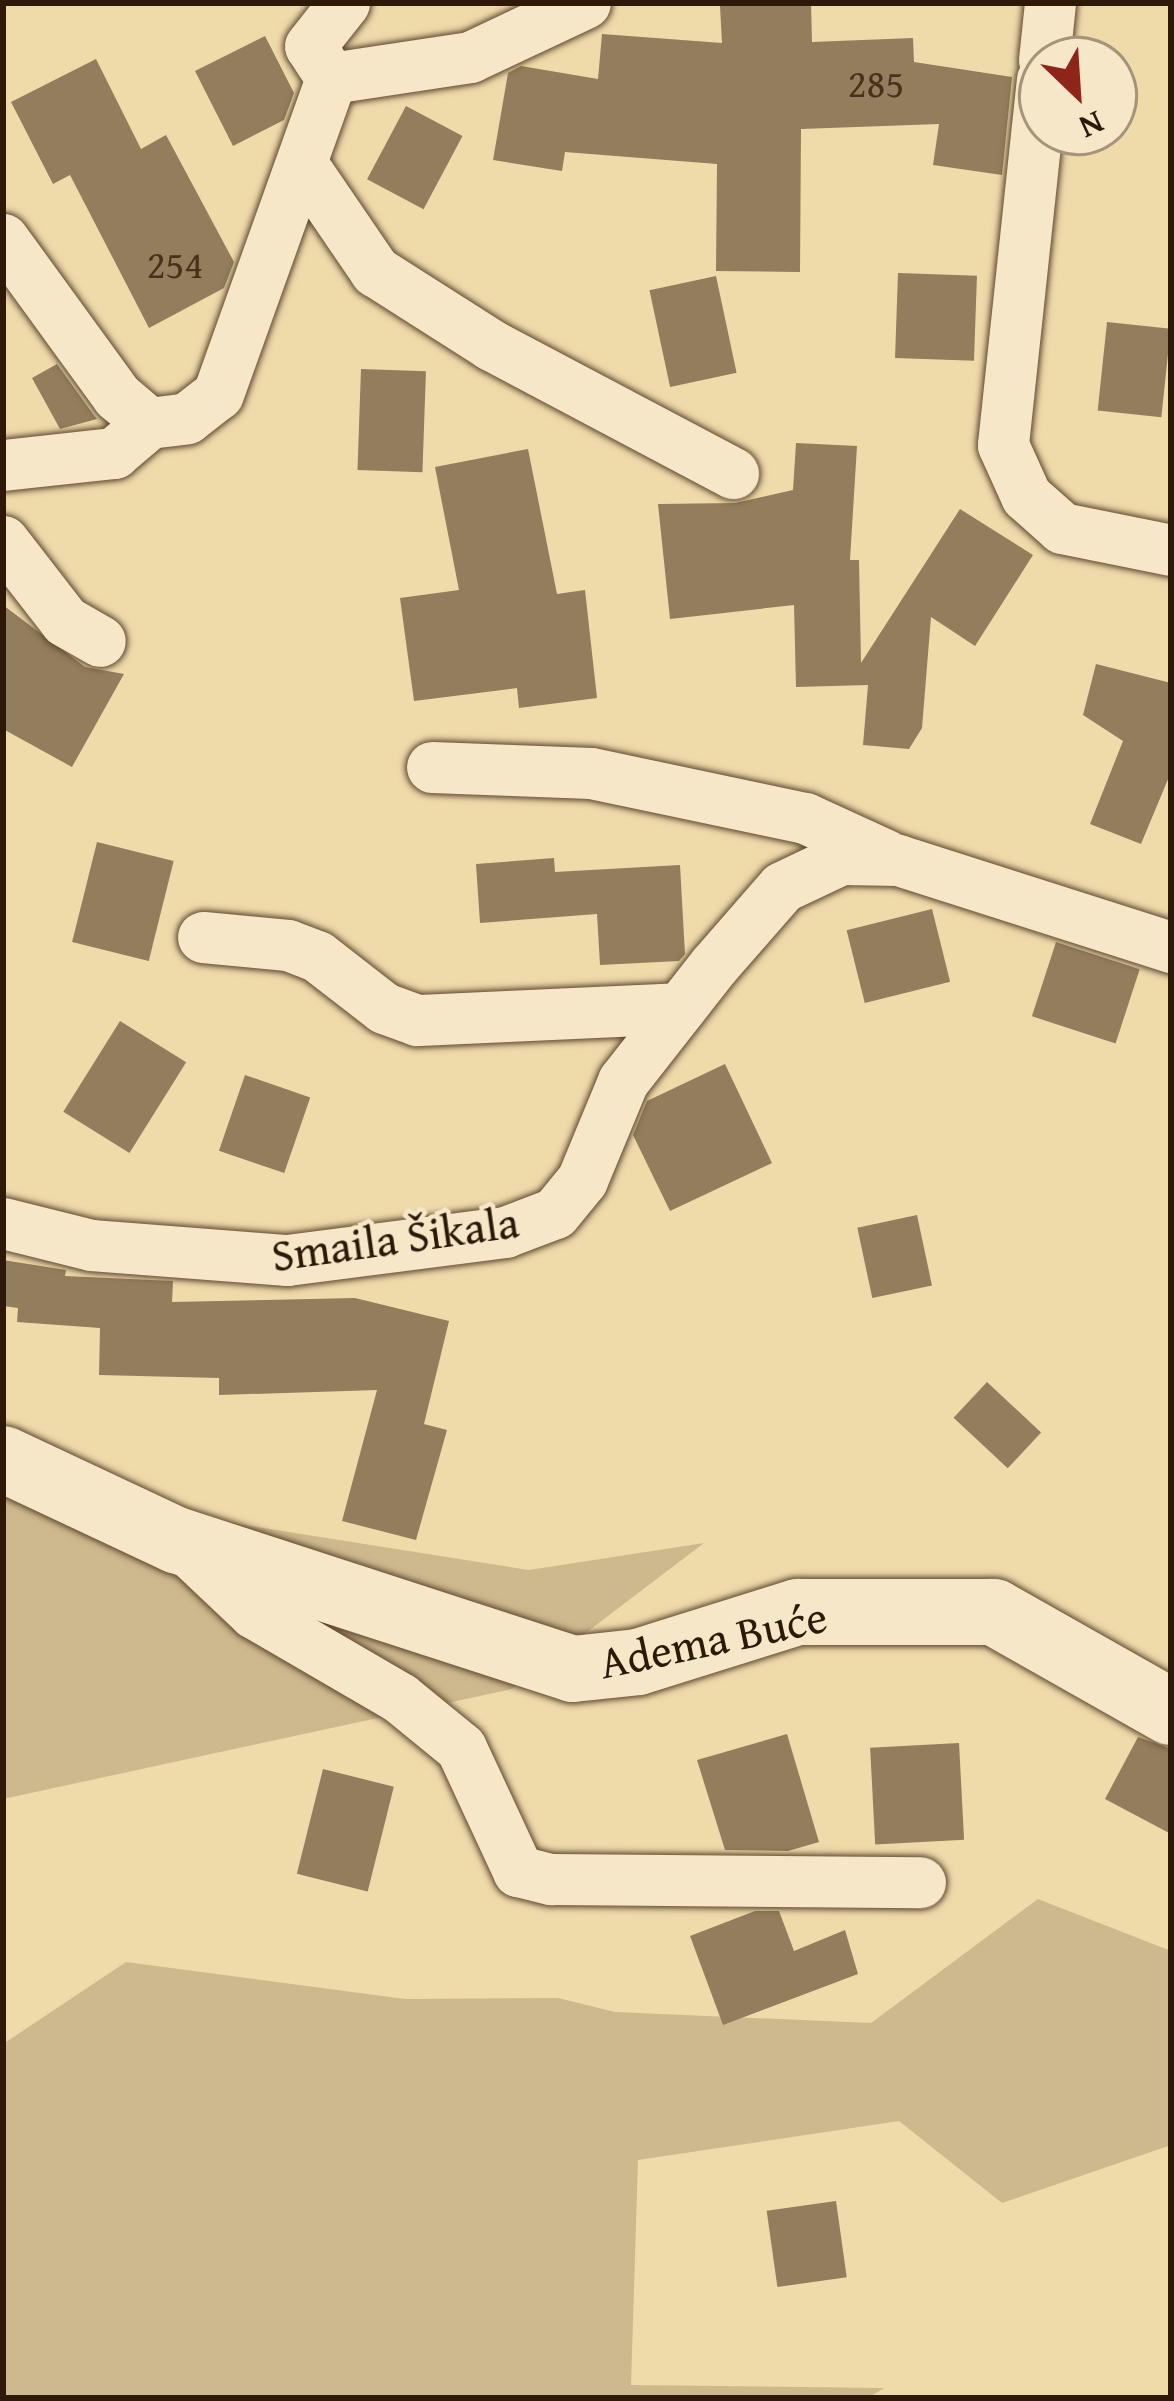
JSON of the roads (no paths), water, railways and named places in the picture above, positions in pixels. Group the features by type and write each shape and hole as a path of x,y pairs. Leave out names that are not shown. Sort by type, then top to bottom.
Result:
{"street":[{"path":"331,77 310,46 344,3"},
{"path":"331,77 470,57 585,3"},
{"path":"1047,36 1050,3"},
{"path":"3,466 114,453 149,423 187,418 218,394 331,77"},
{"path":"1034,156 1004,445 1026,496 1062,528 1171,550"},
{"path":"302,164 375,271 491,345 733,473"},
{"path":"3,238 117,396 149,423"},
{"path":"3,541 65,621 100,640"},
{"path":"432,767 591,773 805,818 898,860"},
{"name":"Smaila Šikala","path":"3,1223 91,1245 287,1260 505,1232 555,1213 581,1180 623,1081 680,1008 782,887 841,859 898,860 1171,947"},
{"path":"202,937 287,945 317,956 384,1008 418,1020 680,1008"},
{"name":"Adema Buće","path":"3,1459 176,1540 573,1669 638,1662 798,1612 994,1612 1171,1712"},
{"name":"Adema Buće","path":"176,1540 254,1613 400,1698 461,1748 518,1871 551,1879 920,1882"}]}
